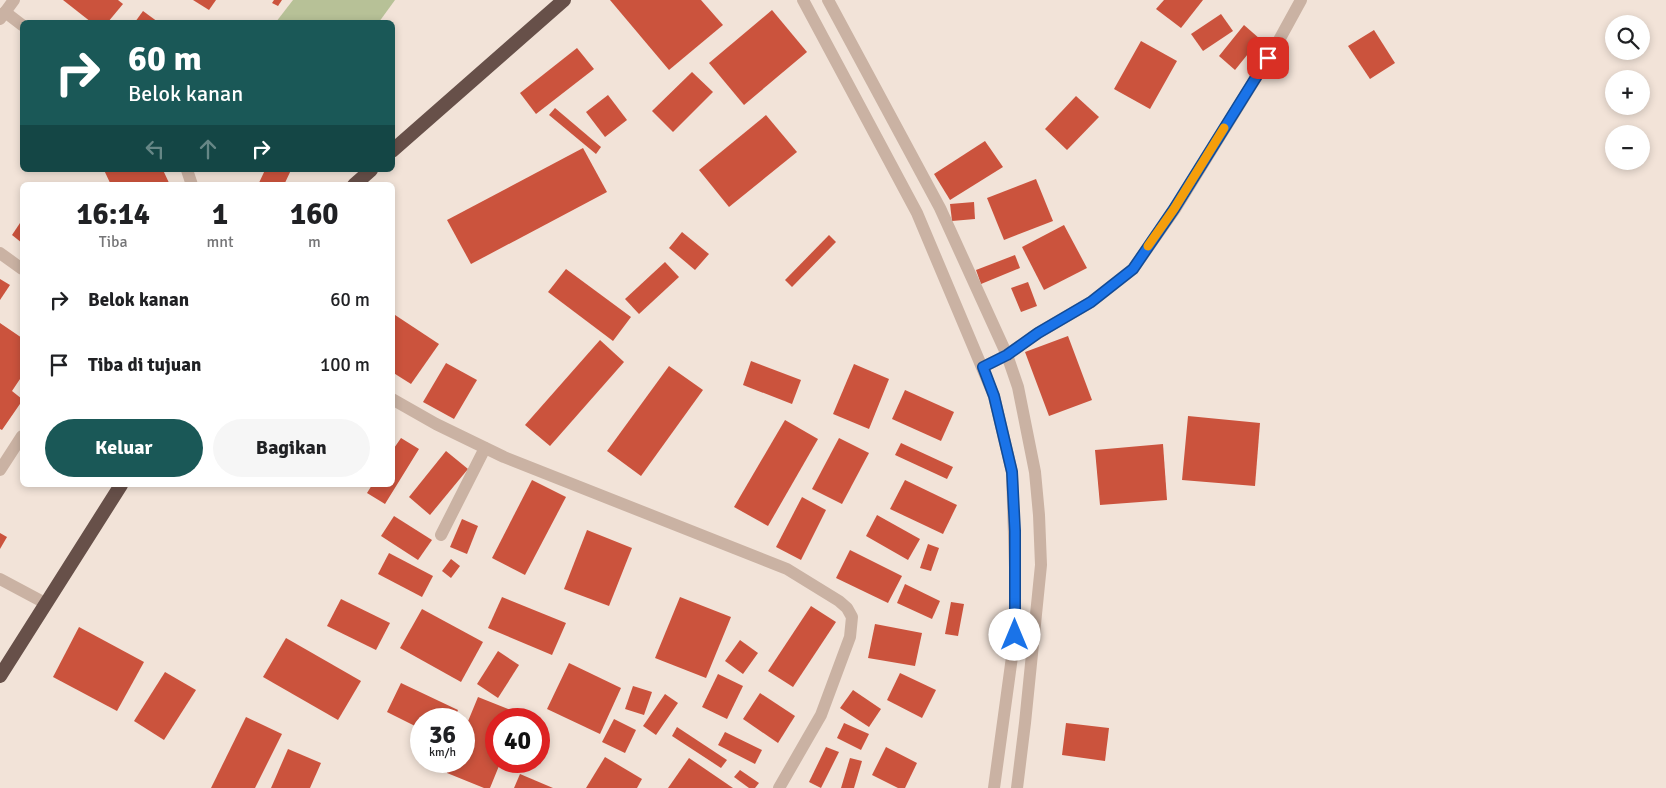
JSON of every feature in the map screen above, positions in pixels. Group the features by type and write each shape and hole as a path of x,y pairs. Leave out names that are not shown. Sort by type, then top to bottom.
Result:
{"highway":[{"path":"395,148 564,0"},
{"path":"357,182 369,172"},
{"path":"0,676 120,487"}],"street":[{"path":"14,0 2,16 20,24"},
{"path":"803,0 917,213 994,396 1012,472 1015,635 994,788"},
{"path":"828,0 940,208 1007,355 1018,387 1035,472 1041,565 1017,788"},
{"path":"983,367 1007,355 1038,333 1091,302 1133,269 1174,209 1278,42 1301,0"},
{"path":"0,253 20,268"},
{"path":"395,401 436,424 485,448 787,569 839,601 847,608 852,618 850,636 821,715 779,788"},
{"path":"0,470 20,439"},
{"path":"441,535 485,448"},
{"path":"0,579 45,604"}],"green space":[{"path":"293,0 395,0 380,20 278,20"}],"building":[{"path":"63,0 118,0 123,4 110,20 88,20"},
{"path":"193,0 216,0 209,10"},
{"path":"274,0 282,0 278,6 272,3"},
{"path":"610,0 701,0 723,25 669,70"},
{"path":"1164,0 1203,0 1181,28 1156,9"},
{"path":"772,10 807,52 744,105 709,63"},
{"path":"143,11 155,20 136,20"},
{"path":"1221,14 1233,31 1203,51 1191,34"},
{"path":"1244,25 1260,39 1235,70 1219,56"},
{"path":"1374,30 1395,63 1370,79 1348,46"},
{"path":"1141,41 1177,61 1150,109 1114,89"},
{"path":"577,48 594,69 536,114 520,93"},
{"path":"692,72 713,92 673,132 652,111"},
{"path":"608,95 627,120 605,137 586,112"},
{"path":"1076,96 1099,117 1067,150 1045,129"},
{"path":"555,108 601,147 596,154 549,115"},
{"path":"766,115 797,152 729,207 699,170"},
{"path":"985,141 1003,167 950,200 934,174"},
{"path":"583,148 607,192 471,264 447,220"},
{"path":"105,172 164,172 169,182 110,182"},
{"path":"264,172 290,172 285,182 259,182"},
{"path":"1036,179 1053,221 1004,240 987,198"},
{"path":"974,202 975,219 952,221 950,204"},
{"path":"20,223 20,241 12,235"},
{"path":"1064,225 1087,268 1044,290 1022,247"},
{"path":"682,232 709,254 695,270 669,248"},
{"path":"829,235 836,242 792,287 785,280"},
{"path":"1015,255 1020,268 981,284 976,270"},
{"path":"665,262 679,277 639,314 625,299"},
{"path":"566,269 631,317 613,341 548,292"},
{"path":"0,279 10,285 0,300"},
{"path":"1028,282 1037,306 1021,312 1011,288"},
{"path":"395,315 439,344 411,384 395,374"},
{"path":"0,323 20,337 20,379 12,391 20,397 20,404 2,430 0,429"},
{"path":"1068,336 1092,400 1049,416 1025,352"},
{"path":"600,340 624,362 550,446 525,425"},
{"path":"751,361 801,380 792,404 743,385"},
{"path":"446,363 477,380 454,419 423,402"},
{"path":"854,364 889,379 869,429 833,414"},
{"path":"669,366 703,390 641,476 607,451"},
{"path":"905,390 954,412 941,441 892,419"},
{"path":"1188,416 1260,423 1255,486 1182,480"},
{"path":"785,420 818,439 768,526 734,507"},
{"path":"401,438 419,449 385,504 367,493 371,487 395,487 395,447"},
{"path":"839,438 869,453 842,504 812,489"},
{"path":"901,443 953,467 947,479 895,455"},
{"path":"1163,444 1167,500 1100,505 1095,450"},
{"path":"446,451 468,469 430,515 409,497"},
{"path":"532,480 566,497 525,575 492,558"},
{"path":"905,480 957,505 943,534 890,509"},
{"path":"802,497 826,510 801,560 776,547"},
{"path":"877,515 920,539 908,560 866,536"},
{"path":"394,516 432,540 418,560 381,536"},
{"path":"462,519 478,526 467,554 450,547"},
{"path":"587,530 632,548 609,606 564,589"},
{"path":"0,533 7,537 0,549"},
{"path":"928,544 939,548 931,571 920,568"},
{"path":"850,550 902,576 888,603 836,578"},
{"path":"389,553 433,576 422,597 378,574"},
{"path":"451,559 460,566 451,578 442,571"},
{"path":"905,584 940,601 932,619 897,603"},
{"path":"502,597 566,623 552,655 488,628"},
{"path":"680,597 731,617 706,678 655,658"},
{"path":"341,599 390,623 376,650 327,626"},
{"path":"951,602 964,604 958,636 945,634"},
{"path":"811,606 836,622 793,687 768,671"},
{"path":"422,609 483,642 461,682 400,648"},
{"path":"875,624 922,633 915,666 868,658"},
{"path":"79,627 144,662 117,711 53,677"},
{"path":"286,638 361,681 338,720 263,677"},
{"path":"740,640 758,653 743,674 725,661"},
{"path":"498,651 519,665 498,698 477,684"},
{"path":"569,663 621,688 600,734 547,708"},
{"path":"165,672 196,690 164,740 134,721"},
{"path":"900,673 936,690 922,718 887,700"},
{"path":"718,674 743,686 727,719 702,707"},
{"path":"401,683 454,708 410,708 410,724 387,712"},
{"path":"633,686 652,692 644,715 625,709"},
{"path":"853,690 881,709 869,727 840,708"},
{"path":"760,693 795,716 778,743 743,719"},
{"path":"665,694 678,703 656,735 643,726"},
{"path":"478,697 506,708 485,708 485,773 496,773 490,788 484,788 447,773 475,773 475,708 473,708"},
{"path":"246,717 282,734 255,788 211,788"},
{"path":"614,719 636,730 625,753 602,742"},
{"path":"844,723 869,734 861,750 837,738"},
{"path":"1066,723 1109,728 1105,761 1062,755"},
{"path":"677,727 727,760 721,768 672,736"},
{"path":"725,732 762,750 755,764 718,745"},
{"path":"826,747 839,752 821,788 809,782"},
{"path":"886,747 917,763 905,788 898,788 872,775"},
{"path":"288,749 321,763 310,788 271,788"},
{"path":"605,757 642,779 637,788 586,788"},
{"path":"689,758 733,788 668,788"},
{"path":"850,758 862,761 854,788 841,788"},
{"path":"740,770 759,783 755,788 749,788 734,777"},
{"path":"520,774 553,788 514,788"}],"slow traffic":[{"path":"1148,246 1174,209 1224,128"}],"route":[{"path":"1015,635 1015,531 1012,472 994,396 983,367 1007,355 1038,333 1091,302 1133,269 1174,209 1268,58"}]}
